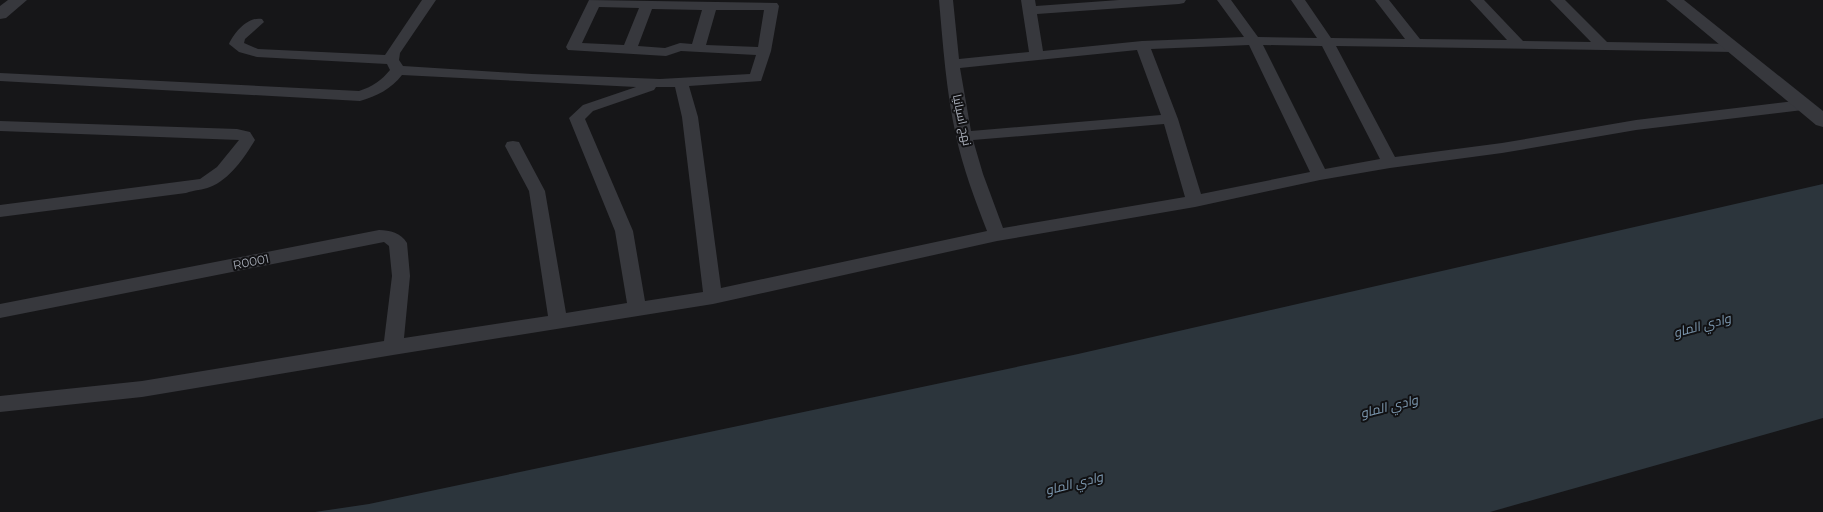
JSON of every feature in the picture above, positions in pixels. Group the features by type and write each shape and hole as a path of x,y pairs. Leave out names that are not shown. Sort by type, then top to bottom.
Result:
{"street":[{"path":"0,14 19,0"},
{"path":"0,77 360,96 376,90 390,81 395,65 393,53 429,0"},
{"name":"نهج اسبانيا","path":"946,0 952,64 964,136 974,171 997,235"},
{"path":"1037,55 1029,5 1179,0"},
{"path":"1224,0 1254,41 1320,175"},
{"path":"1298,0 1327,42 1390,163"},
{"path":"1382,0 1416,42"},
{"path":"1478,0 1518,44"},
{"path":"1557,0 1603,46"},
{"path":"1674,0 1823,122"},
{"path":"257,22 239,37 236,44 244,49 257,53 532,78 660,83 756,78 764,51 772,3 710,6 594,3 573,47 666,52 680,47 764,51"},
{"path":"629,50 647,4"},
{"path":"698,48 710,6"},
{"path":"952,64 1142,45 1254,41 1416,42 1734,48"},
{"path":"1142,45 1170,119 1195,201"},
{"path":"681,82 690,117 713,297"},
{"path":"637,309 624,231 577,118 588,108 660,83"},
{"path":"0,404 142,389 393,347 713,297 997,235 1195,201 1320,175 1390,163 1502,148 1636,125 1803,105"},
{"path":"964,136 1170,119"},
{"path":"0,126 237,134 244,135 247,140 244,146 221,172 205,183 186,187 0,212"},
{"path":"513,146 537,191 558,321"},
{"name":"R0001","path":"0,311 379,236 387,236 398,242 401,276 393,347"}],"water":[{"name":"وادي الماو","path":"1823,184 1823,418 1490,512 315,512 369,504 1078,354"}]}
